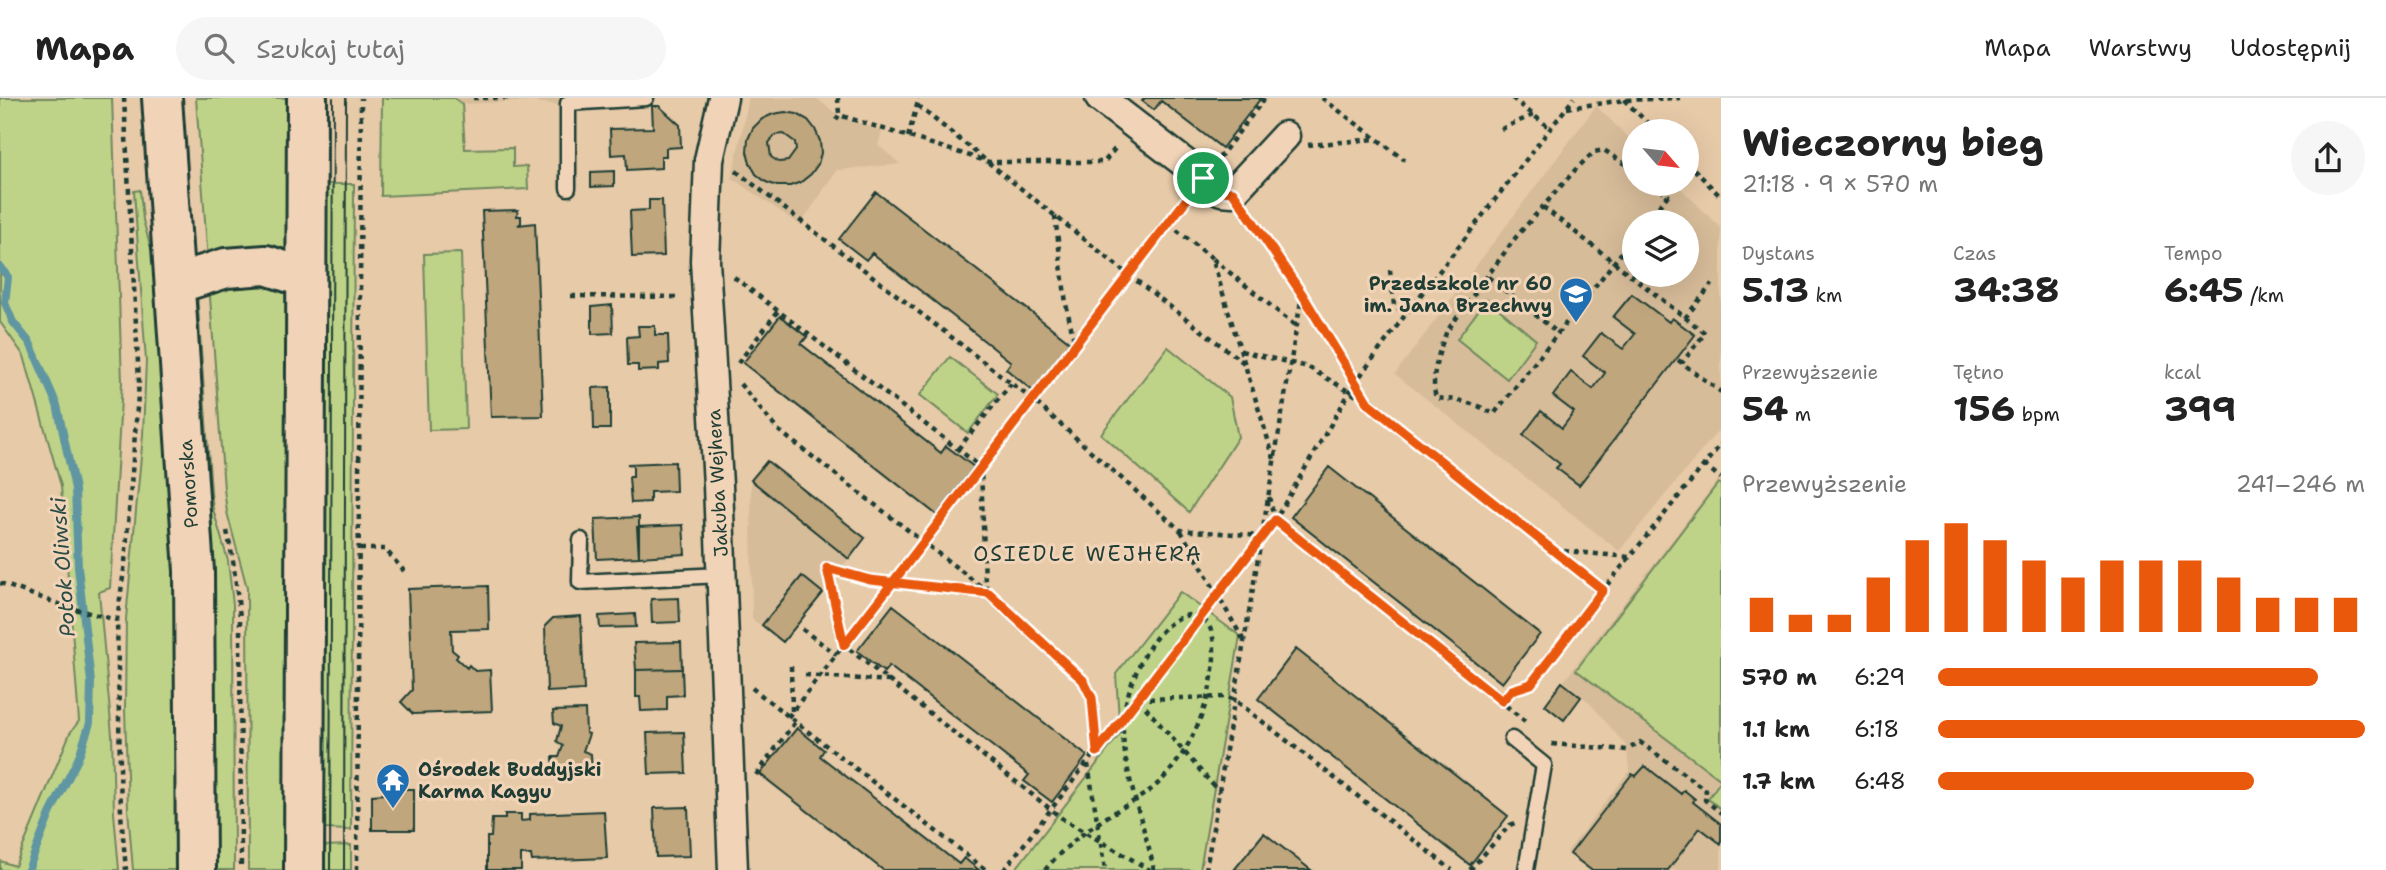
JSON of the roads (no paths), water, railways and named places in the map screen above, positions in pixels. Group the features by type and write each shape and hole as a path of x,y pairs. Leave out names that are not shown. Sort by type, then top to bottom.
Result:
{"street":[{"name":"Pomorska","path":"162,98 194,571 195,870"},
{"path":"304,870 307,98"},
{"name":"Jakuba Wejhera","path":"723,98 709,160 705,261 733,870"},
{"path":"1100,98 1221,191 1233,192 1279,142"},
{"path":"174,284 226,268 266,265 306,278"}],"lane":[{"path":"568,188 568,103 646,98"},
{"path":"580,540 580,582 721,575"},
{"path":"1512,739 1544,765 1526,870"}],"waterway":[{"name":"Potok Oliwski","path":"0,267 8,277 5,303 13,322 30,343 57,405 75,489 78,567 91,682 90,723 78,759 50,814 28,870"}],"tram line":[{"path":"330,870 333,98"},
{"path":"344,870 346,98"}],"place":[{"name":"Przedszkole nr 60 im. Jana Brzechwy","path":"1576,324"},
{"name":"Ośrodek Buddyjski Karma Kagyu","path":"393,810"}],"district":[{"name":"OSIEDLE WEJHERA","path":"1088,554"}]}
